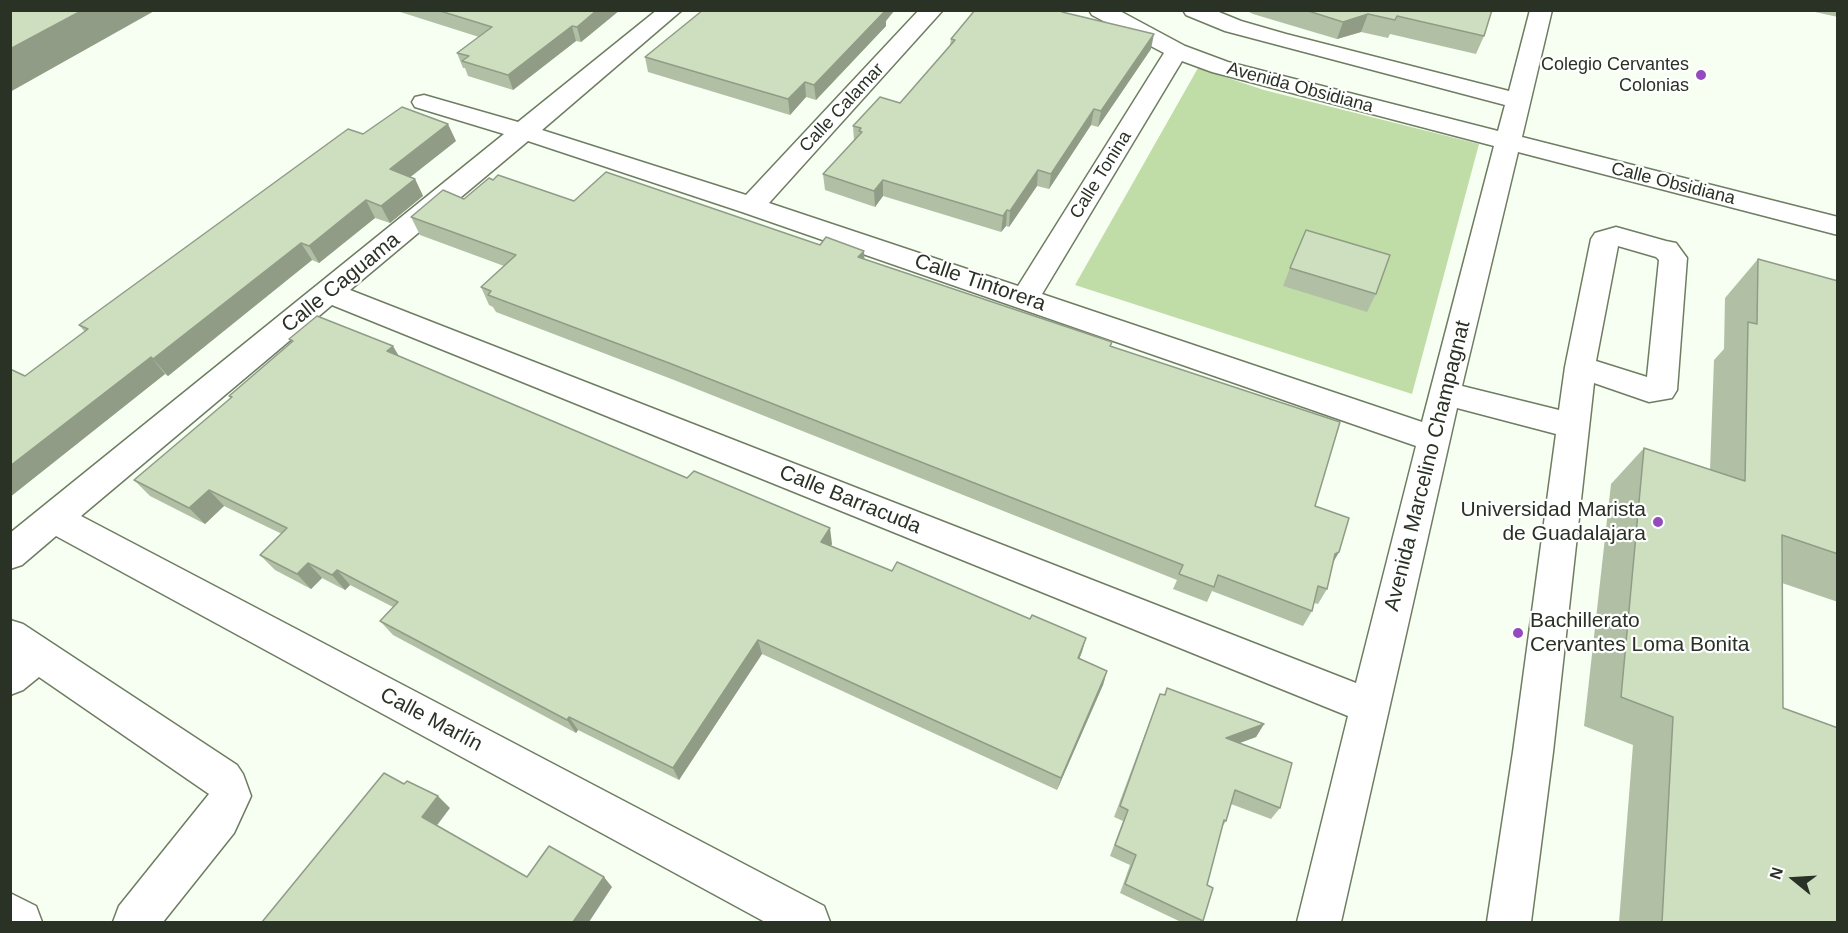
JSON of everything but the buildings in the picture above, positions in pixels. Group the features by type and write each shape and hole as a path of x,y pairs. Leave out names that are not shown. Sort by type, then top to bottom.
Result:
{"street":[{"name":"Calle Caguama","path":"10,554 672,10"},
{"name":"Calle Calamar","path":"751,206 932,10"},
{"name":"Avenida Obsidiana","path":"1100,10 1178,51 1220,67 1509,143"},
{"name":"Avenida Obsidiana","path":"1194,10 1233,26 1278,39 1519,101"},
{"name":"Avenida Marcelino Champagnat","path":"1319,922 1445,393 1541,10"},
{"name":"Calle Tonina","path":"1025,298 1178,51"},
{"name":"Calle Tintorera","path":"424,102 751,206 1434,439"},
{"name":"Calle Obsidiana","path":"1509,143 1838,226"},
{"path":"1509,922 1533,752 1580,367 1605,239 1616,236 1666,250 1673,258 1661,390 1648,390 1580,367"},
{"name":"Calle Barracuda","path":"330,292 1371,707"},
{"path":"1445,393 1572,426"},
{"name":"Calle Marlín","path":"54,518 808,922"},
{"path":"19,656 223,779 229,788 231,796 219,818 135,922"},
{"path":"10,915 20,922"}],"green space":[{"path":"1198,68 1264,90 1479,144 1412,394 1075,285"}],"place":[{"name":"Colegio Cervantes Colonias","path":"1701,75"},
{"name":"Universidad Marista de Guadalajara","path":"1658,522"},
{"name":"Bachillerato Cervantes Loma Bonita","path":"1518,633"}]}
